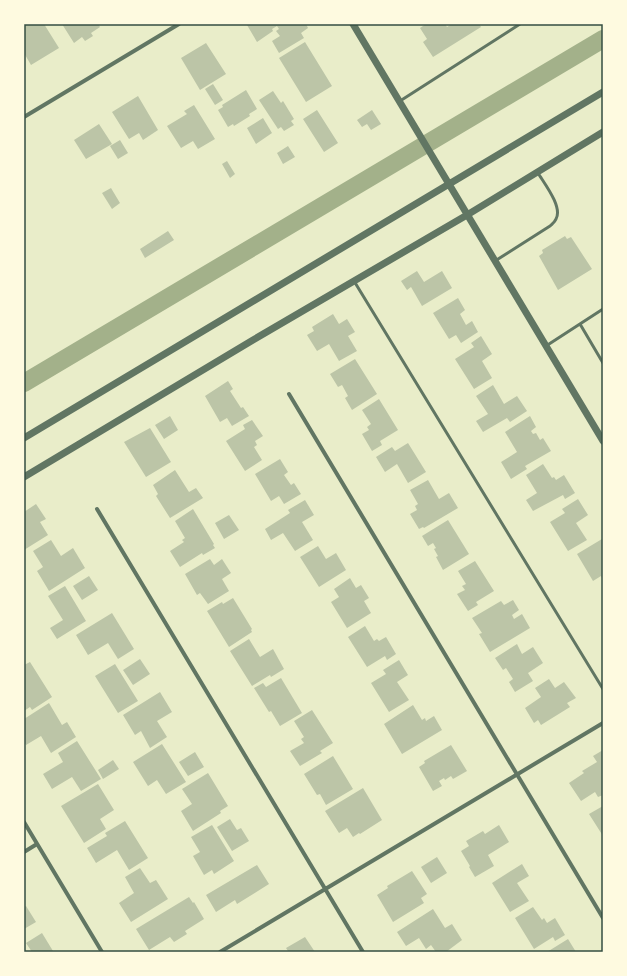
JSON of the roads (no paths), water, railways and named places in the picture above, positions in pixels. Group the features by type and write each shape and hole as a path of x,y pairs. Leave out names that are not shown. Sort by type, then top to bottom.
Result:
{"street":[{"path":"24,117 179,24"},
{"path":"353,24 603,441"},
{"path":"24,438 603,92"},
{"path":"24,477 467,215 603,132"},
{"path":"289,394 603,918"},
{"path":"97,509 363,952"},
{"path":"220,952 603,723"},
{"path":"24,822 102,952"},
{"path":"24,852 37,844"}],"lane":[{"path":"400,101 520,24"},
{"path":"495,261 550,226 556,219 558,214 554,200 538,172"},
{"path":"354,281 603,689"},
{"path":"546,346 603,309"},
{"path":"580,324 603,363"}],"waterway":[{"path":"24,383 603,39"}]}
